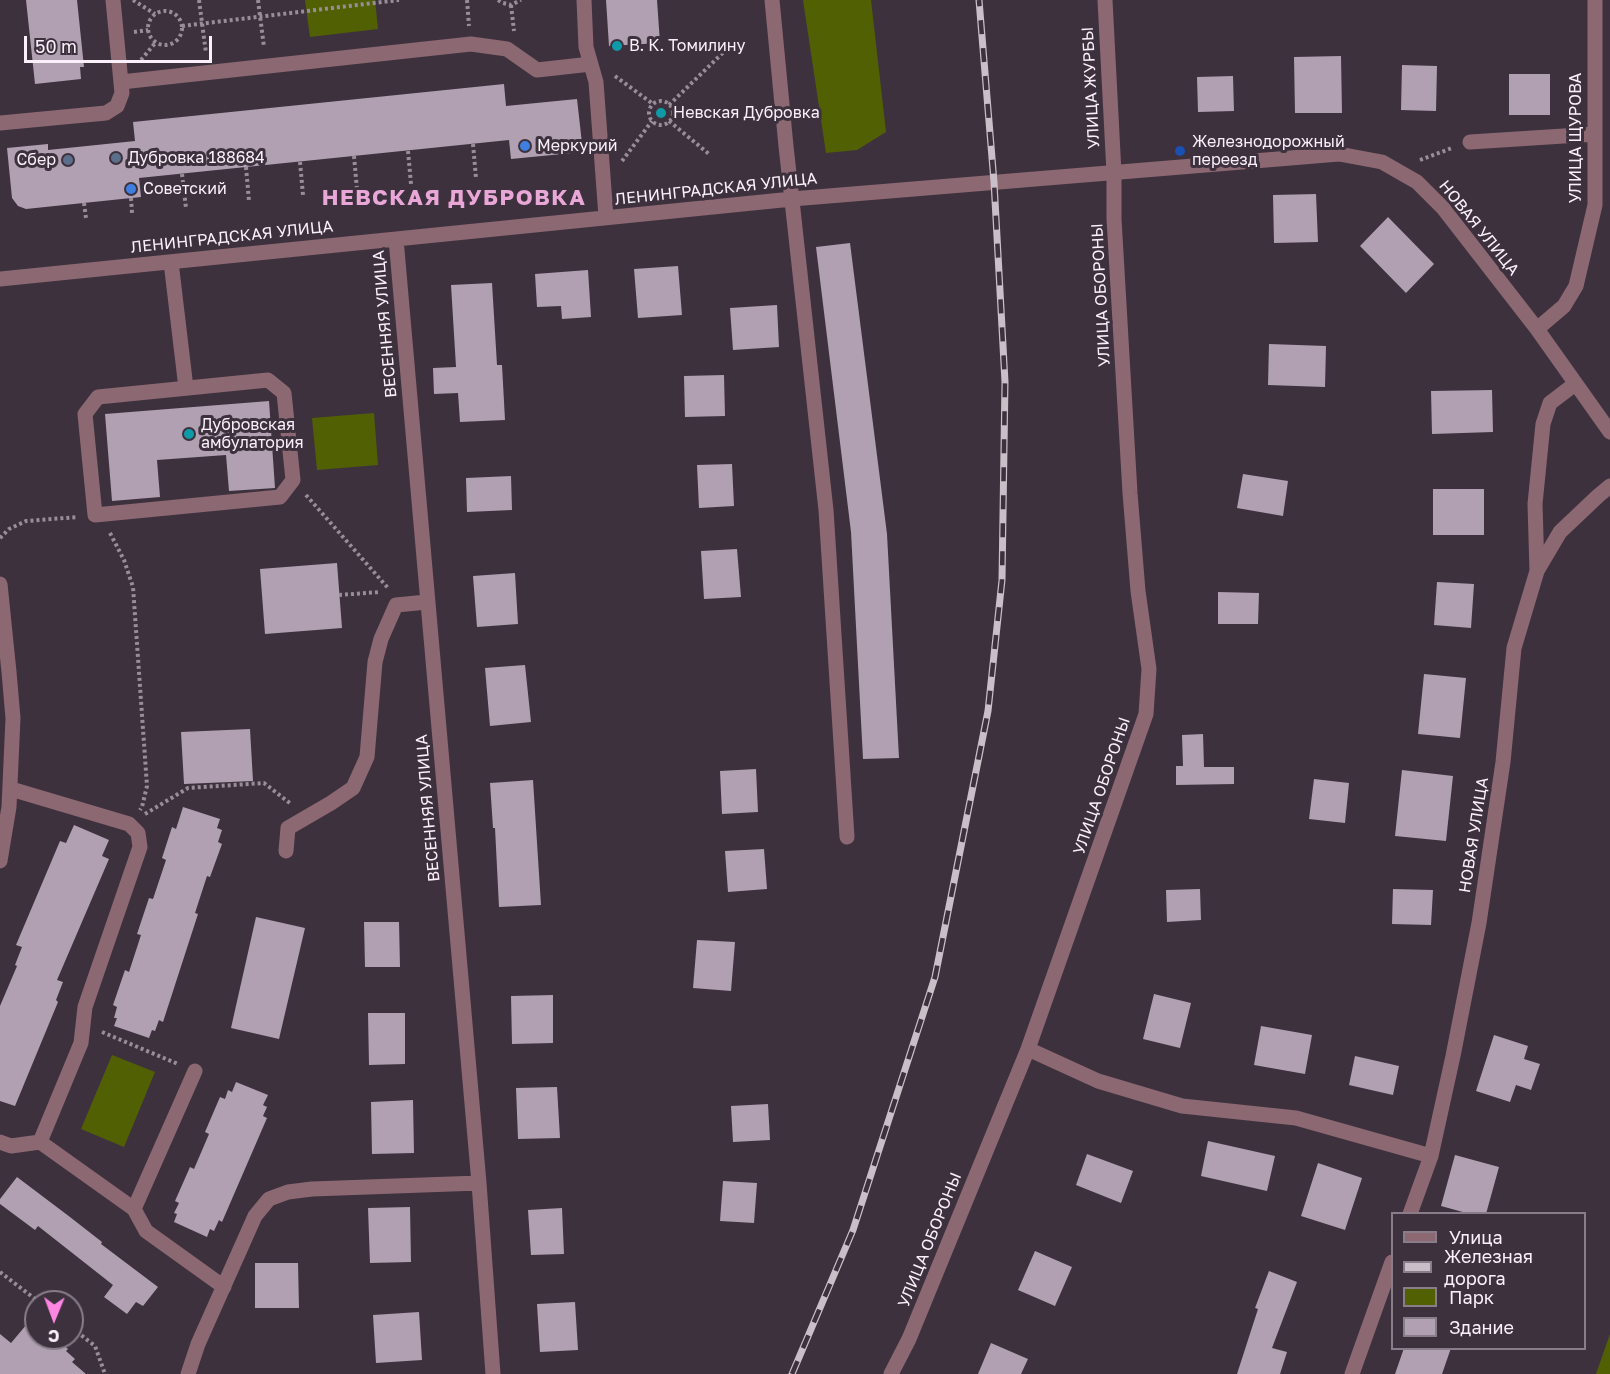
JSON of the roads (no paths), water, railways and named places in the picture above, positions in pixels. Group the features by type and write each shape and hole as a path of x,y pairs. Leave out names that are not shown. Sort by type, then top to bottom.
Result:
{"street":[{"path":"0,123 106,113 117,106 122,93 113,0"},
{"path":"584,0 586,47 596,82 606,218"},
{"path":"772,0 826,510 847,837"},
{"name":"УЛИЦА ЖУРБЫ","path":"1105,0 1114,173"},
{"name":"УЛИЦА ЩУРОВА","path":"1537,329 1564,306 1576,286 1595,205 1595,0"},
{"path":"121,82 471,44 507,49 537,70 591,64"},
{"path":"1470,142 1595,134"},
{"name":"НОВАЯ УЛИЦА","path":"1114,173 1339,154 1382,162 1417,182 1443,208 1537,329 1610,432"},
{"name":"ЛЕНИНГРАДСКАЯ УЛИЦА","path":"0,279 792,199 1114,173"},
{"name":"УЛИЦА ОБОРОНЫ","path":"891,1374 909,1339 1028,1049 1146,714 1149,669 1138,591 1130,493 1115,231 1114,173"},
{"name":"ВЕСЕННЯЯ УЛИЦА","path":"396,239 479,1183 493,1374"},
{"path":"171,262 186,388"},
{"path":"268,380 284,393 293,480 280,497 95,515 85,414 98,397 186,388 268,380"},
{"path":"1537,571 1535,504 1543,424 1550,403 1575,384"},
{"name":"НОВАЯ УЛИЦА","path":"1411,1212 1431,1156 1479,923 1503,762 1514,648 1537,571 1560,532 1610,486"},
{"path":"0,584 13,718 11,789 0,861"},
{"path":"286,851 288,828 352,788 367,757 375,662 381,639 396,605 427,602"},
{"path":"11,789 129,824 138,833 140,847 85,1008 81,1043 40,1142"},
{"path":"1028,1049 1098,1081 1182,1106 1296,1118 1431,1156"},
{"path":"134,1209 195,1071"},
{"path":"0,1142 11,1146 40,1142 134,1209 146,1231 224,1287"},
{"path":"189,1374 198,1344 255,1216 269,1199 288,1192 312,1189 479,1183"},
{"path":"1352,1374 1391,1265"}],"railway":[{"path":"792,1374 853,1230 935,977 988,711 1002,580 1005,382 994,182 979,0"}],"place":[{"name":"В. К. Томилину","path":"617,46"},
{"name":"Невская Дубровка","path":"661,113"},
{"name":"Меркурий","path":"525,146"},
{"name":"Железнодорожный переезд","path":"1180,151"},
{"name":"Дубровка 188684","path":"116,158"},
{"name":"Сбер","path":"68,160"},
{"name":"Советский","path":"131,189"},
{"name":"Дубровская амбулатория","path":"189,434"}],"district":[{"name":"НЕВСКАЯ ДУБРОВКА","path":"454,198"}]}
